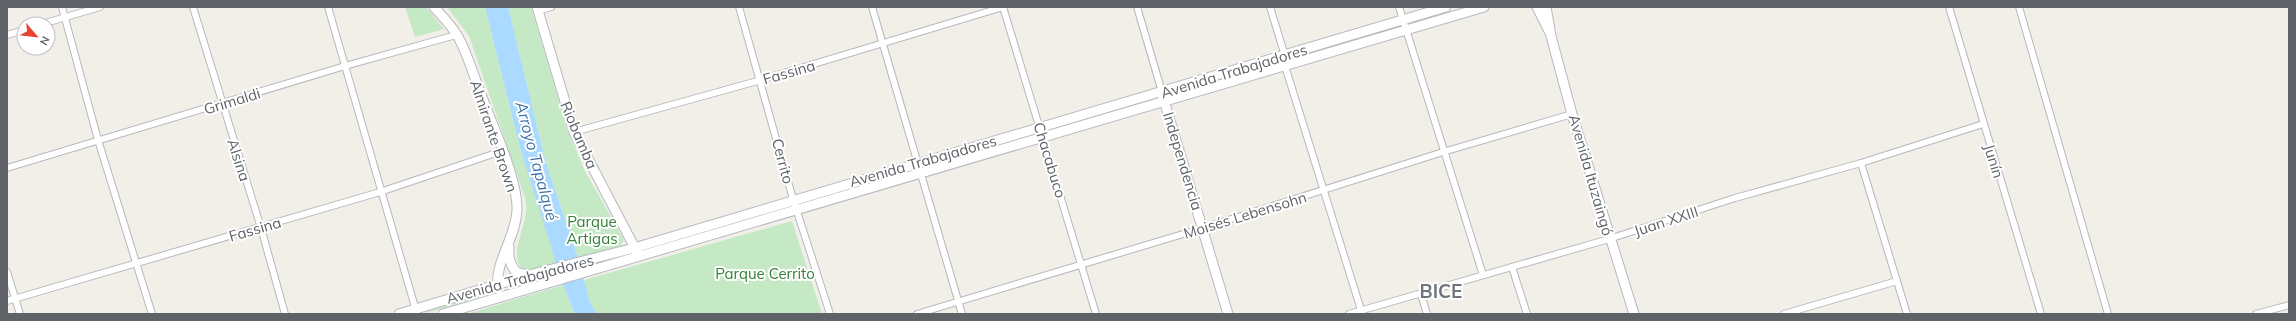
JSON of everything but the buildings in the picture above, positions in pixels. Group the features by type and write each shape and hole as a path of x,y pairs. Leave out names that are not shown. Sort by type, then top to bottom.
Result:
{"main road":[{"name":"Almirante Brown","path":"434,7 456,35 502,151 516,202 517,212 509,244 497,272 499,298"},
{"name":"Avenida Trabajadores","path":"443,314 614,265 637,252 793,199 1285,56 1446,7"},
{"name":"Avenida Trabajadores","path":"399,314 416,311 533,274 609,255 637,252 797,211 1484,7"},
{"name":"Avenida Ituzaingó","path":"1537,7 1551,36"},
{"name":"Avenida Ituzaingó","path":"1546,7 1551,36 1572,114 1609,239 1634,314"},
{"name":"Riobamba","path":"537,9 574,132 637,252"},
{"name":"Independencia","path":"1162,92 1228,314"},
{"path":"509,244 508,258 511,266 516,272 533,274"}],"street":[{"path":"62,7 98,140 152,314"},
{"path":"56,20 100,7"},
{"name":"Alsina","path":"193,7 261,228 284,314"},
{"path":"328,7 380,192 416,311"},
{"path":"537,9 551,7"},
{"name":"Cerrito","path":"739,7 761,80 793,199 830,314"},
{"path":"872,7 962,314"},
{"name":"Fassina","path":"574,132 761,80 1003,7"},
{"name":"Chacabuco","path":"1003,7 1096,314"},
{"name":"Independencia","path":"1137,7 1162,92"},
{"path":"1270,7 1285,56 1285,66 1325,190 1361,310"},
{"path":"1399,7 1443,152 1483,276"},
{"name":"Junín","path":"1948,7 2041,314"},
{"path":"2019,7 2108,314"},
{"name":"Grimaldi","path":"7,168 345,66 456,35"},
{"name":"Moisés Lebensohn","path":"917,314 1203,228 1443,152 1572,114"},
{"name":"Juan XXIII","path":"1349,314 1609,239 1735,198 1861,164 1983,124"},
{"name":"Fassina","path":"7,301 380,192 502,151"},
{"path":"1861,164 1907,314"},
{"path":"1512,267 1527,314"},
{"path":"7,272 20,314"},
{"path":"1784,314 1897,281"},
{"path":"1421,294 1427,314"},
{"path":"2256,314 2289,304"}],"green space":[{"path":"405,7 426,7 444,29 415,37"},
{"name":"Parque Artigas","path":"447,7 485,7 520,148 557,263 530,270 522,268 518,263 518,246 526,211 525,198 469,36"},
{"name":"Parque Artigas","path":"508,7 531,7 568,132 586,173 624,240 620,247 578,258 546,163"},
{"path":"1394,27 1394,29 1296,58 1296,56"},
{"name":"Parque Cerrito","path":"792,221 822,314 597,314 590,302 584,280"},
{"path":"626,254 626,256 528,285 528,283"},
{"path":"563,285 575,314 467,314"},
{"path":"494,291 495,293 426,313 425,312"}],"water":[{"name":"Arroyo Tapalqué","path":"485,7 508,7 546,163 578,258 590,302 597,314 575,314 563,285 520,148"}],"district":[{"name":"BICE","path":"1441,291"}]}
